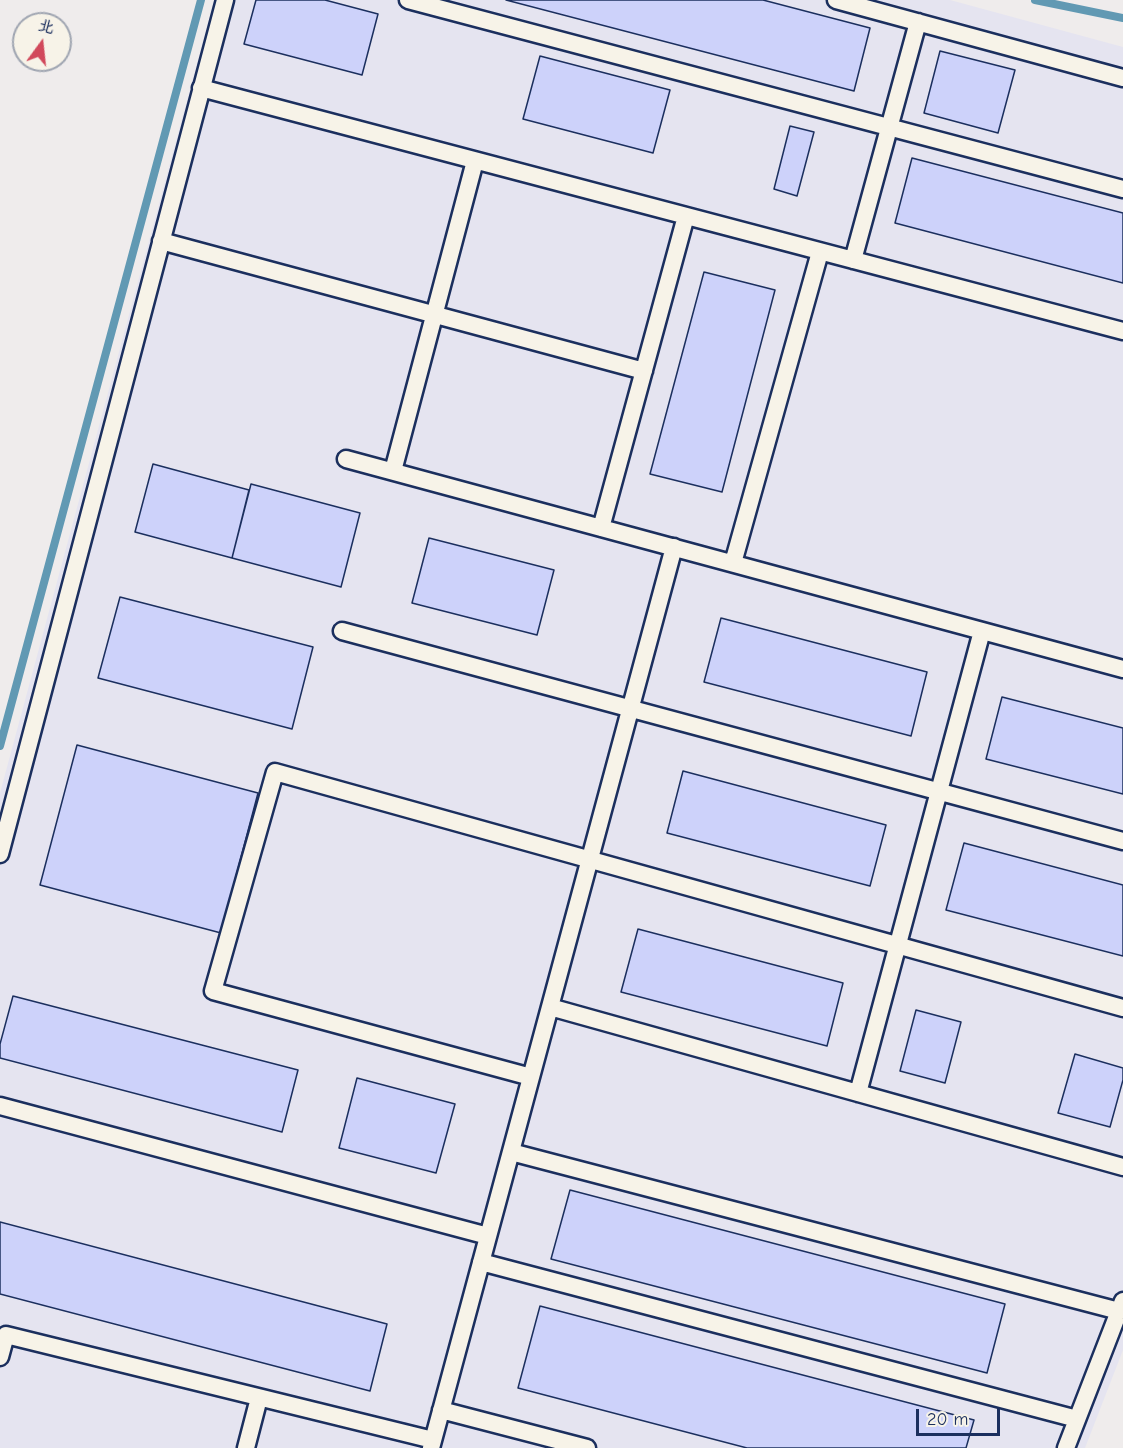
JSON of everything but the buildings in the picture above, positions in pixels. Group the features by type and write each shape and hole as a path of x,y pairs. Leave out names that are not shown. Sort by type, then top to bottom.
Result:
{"lane":[{"path":"0,854 225,0"},
{"path":"408,0 1123,189"},
{"path":"836,0 1123,78"},
{"path":"853,260 918,22"},
{"path":"201,88 1123,331"},
{"path":"393,471 476,161"},
{"path":"601,528 686,216"},
{"path":"161,241 644,371"},
{"path":"734,563 820,252"},
{"path":"346,459 1123,669"},
{"path":"0,1357 6,1335 432,1444 674,547"},
{"path":"342,631 1123,841"},
{"path":"858,1093 982,631"},
{"path":"531,1077 213,991 274,772 1123,1008"},
{"path":"550,1006 1123,1167"},
{"path":"0,1106 488,1236"},
{"path":"511,1152 1121,1306 1066,1448"},
{"path":"481,1262 1077,1419"},
{"path":"246,1448 259,1398"},
{"path":"441,1410 587,1448"}],"shaded area":[{"path":"214,0 950,0 1123,47 1123,1350 1085,1448 0,1448 0,793"}],"waterway":[{"path":"0,746 201,0"},
{"path":"1035,0 1123,18"}]}
